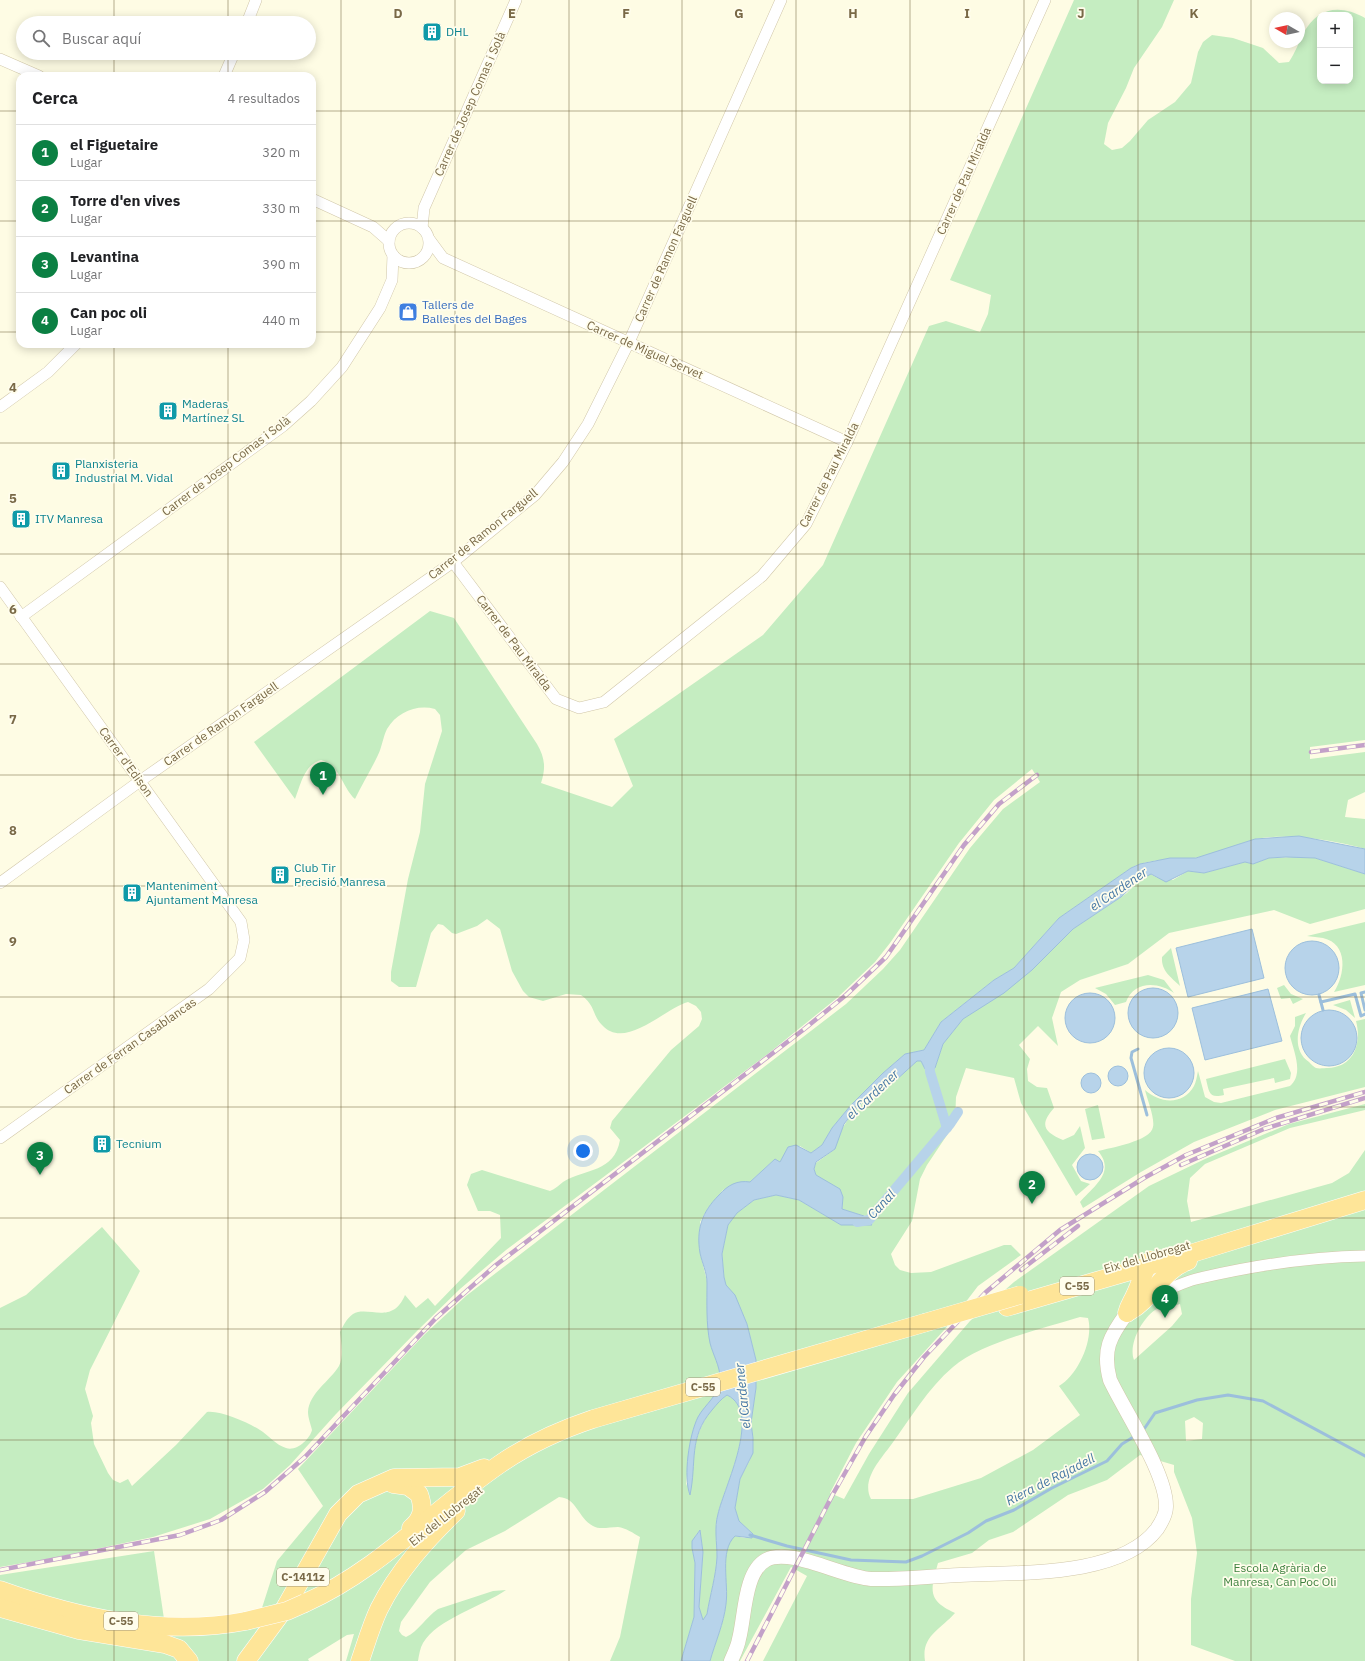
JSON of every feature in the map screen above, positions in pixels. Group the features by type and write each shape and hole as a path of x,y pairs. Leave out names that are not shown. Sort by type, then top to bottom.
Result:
{"highway":[{"name":"Eix del Llobregat","path":"1196,1248 1365,1194"},
{"name":"Eix del Llobregat","path":"303,1608 370,1566 475,1482 525,1448 562,1430 1365,1200"},
{"path":"1128,1308 1151,1260 1196,1248"},
{"path":"1128,1308 1136,1307 1152,1292 1167,1272 1180,1263 1191,1260 1196,1248"},
{"path":"1128,1308 1125,1281 1113,1272 1140,1263 1147,1266 1152,1269 1152,1292"},
{"name":"Eix del Llobregat","path":"303,1608 325,1603 353,1586 502,1471 550,1443 594,1422"},
{"path":"378,1484 399,1477 460,1477 484,1468 510,1451 525,1448"},
{"path":"370,1566 380,1553 421,1518 423,1510 419,1494 413,1488 398,1484 378,1484"},
{"name":"C-1411z","path":"246,1661 284,1608 338,1514 358,1494 378,1484"},
{"path":"360,1661 380,1608 398,1576 430,1536 477,1491"},
{"name":"C-55","path":"0,1590 61,1609 100,1618 180,1627 266,1625 303,1608"},
{"name":"C-55","path":"0,1599 30,1609 77,1621 145,1631 207,1634 244,1626"},
{"path":"0,1608 79,1630 165,1644 179,1649 189,1661"}],"street":[{"path":"250,16 256,0"},
{"name":"Carrer de Josep Comas i Solà","path":"411,223 424,208 516,0"},
{"name":"Carrer de Ramon Farguell","path":"0,882 140,781 453,562 535,495 562,462 588,424 629,342 781,0"},
{"name":"Carrer de Pau Miralda","path":"453,562 556,699 580,708 604,702 762,576 806,524 847,442 1045,0"},
{"path":"0,59 30,72"},
{"path":"226,72 231,60"},
{"path":"316,200 373,227 389,241"},
{"name":"Carrer de Josep Comas i Solà","path":"422,228 424,208"},
{"path":"373,227 399,226 411,223 422,228 429,239 428,251 415,262"},
{"path":"399,226 393,232 389,241 389,247 393,255 400,262 415,262 443,258"},
{"name":"Carrer de Miguel Servet","path":"429,239 443,258 847,442"},
{"name":"Carrer de Josep Comas i Solà","path":"21,617 283,426 305,406 342,367 380,308 392,280 393,255"},
{"name":"Carrer de Josep Comas i Solà","path":"392,280 415,262"},
{"path":"0,407 48,372 72,348"},
{"name":"Carrer d'Edison","path":"0,587 241,922 244,940"},
{"name":"Carrer de Ferran Casablancas","path":"0,1138 209,989 240,958 244,940"},
{"path":"1152,1292 1161,1293 1194,1279 1267,1264 1365,1256"},
{"path":"731,1661 739,1640 752,1576 764,1561 778,1556 794,1558 870,1579 1082,1568 1124,1554 1145,1543 1161,1523 1166,1508 1165,1494 1159,1474 1116,1392 1108,1372 1106,1354 1110,1338 1128,1308"}],"green space":[{"path":"1074,0 1174,0 1162,27 1134,68 1126,88 1108,123 1104,144 1112,150 1122,148 1148,120 1175,102 1191,83 1198,52 1203,42 1212,35 1233,38 1263,48 1279,63 1289,62 1297,48 1305,48 1305,31 1317,17 1317,84 1353,84 1353,13 1365,18 1365,740 1310,747 1310,759 1365,752 1365,792 1348,800 1345,817 1365,819 1365,849 1310,838 1268,837 1248,841 1202,857 1147,862 1131,868 1059,918 1014,968 994,980 941,1022 924,1050 905,1054 883,1073 851,1105 832,1128 822,1145 811,1153 800,1146 779,1162 775,1159 750,1182 723,1190 708,1208 700,1222 700,1253 707,1281 710,1341 720,1371 720,1380 717,1393 703,1410 695,1425 688,1462 686,1486 691,1474 693,1456 700,1430 714,1407 727,1395 737,1404 742,1417 742,1433 733,1469 717,1519 717,1557 707,1614 703,1621 699,1607 703,1552 700,1530 696,1535 692,1548 695,1563 694,1617 681,1661 610,1661 620,1637 640,1537 618,1527 602,1528 593,1526 584,1518 570,1501 559,1497 505,1531 466,1550 430,1582 401,1622 399,1631 406,1637 415,1631 438,1609 493,1591 506,1590 449,1620 430,1634 420,1649 418,1661 346,1661 354,1634 347,1635 308,1659 309,1661 0,1661 0,1575 154,1551 164,1619 200,1621 261,1611 277,1561 323,1506 298,1469 424,1335 466,1296 846,1004 883,969 900,950 970,848 1003,809 1040,782 1032,769 994,800 959,843 890,943 875,962 837,998 769,1053 506,1250 460,1289 336,1414 290,1465 263,1489 210,1519 153,1537 53,1558 0,1567 0,1308 26,1295 102,1227 140,1271 90,1370 85,1389 93,1416 91,1423 94,1444 113,1480 120,1483 128,1479 132,1486 176,1445 207,1412 227,1415 242,1421 260,1430 282,1447 290,1449 294,1448 306,1441 311,1434 312,1430 308,1412 309,1405 316,1393 335,1372 341,1362 342,1353 340,1332 345,1322 353,1314 359,1312 380,1313 394,1310 400,1304 405,1295 416,1308 428,1298 435,1306 501,1238 500,1215 490,1211 478,1211 467,1185 471,1174 482,1170 550,1191 563,1182 605,1164 612,1159 617,1151 620,1140 610,1128 612,1121 671,1050 699,1026 702,1019 701,1012 696,1006 688,1002 633,1031 622,1033 611,1032 602,1025 592,1007 581,995 566,994 543,1001 529,997 523,991 512,971 500,929 487,919 477,926 456,934 452,933 443,925 438,924 431,933 416,987 399,987 391,981 391,972 408,879 420,832 425,784 442,731 440,715 435,709 421,708 408,711 396,718 387,729 381,749 355,799 337,771 321,760 315,762 307,771 301,781 295,799 254,742 430,611 454,618 537,744 542,754 544,763 544,773 541,783 612,807 633,786 614,739 763,635 823,565 929,326 946,321 980,332 988,314 991,295 950,280"},
{"path":"1338,10 1350,12 1326,12"},
{"name":"Escola Agrària de Manresa, Can Poc Oli","path":"1269,858 1315,858 1365,874 1365,909 1310,924 1274,910 1169,933 1128,964 1080,980 1061,992 1052,1018 1058,1046 1038,1026 1019,1045 1030,1059 1027,1069 1028,1081 1037,1087 1047,1088 1054,1108 1046,1119 1045,1123 1048,1131 1063,1140 1074,1135 1080,1126 1085,1148 1072,1165 1081,1181 1090,1184 1076,1196 1021,1103 1014,1078 966,1068 956,1097 955,1123 927,1165 920,1179 912,1221 891,1254 895,1265 900,1270 911,1273 931,1272 1004,1245 1011,1245 1021,1255 978,1286 945,1329 897,1382 856,1443 830,1493 844,1499 869,1454 908,1393 970,1321 1014,1282 1149,1186 1205,1159 1289,1124 1365,1104 1365,1110 1290,1128 1205,1164 1190,1178 1187,1201 1191,1222 1332,1183 1349,1173 1365,1150 1365,1661 1235,1661 1191,1645 1191,1599 1197,1553 1192,1518 1174,1472 1174,1465 1140,1455 1107,1480 1068,1495 1013,1532 989,1540 972,1553 938,1563 933,1593 939,1603 955,1613 929,1639 926,1645 925,1661 763,1661 807,1576 791,1567 740,1661 710,1661 725,1611 727,1596 726,1559 729,1542 734,1536 745,1538 753,1534 739,1521 735,1508 740,1479 750,1460 753,1438 751,1423 756,1388 756,1360 747,1324 735,1296 726,1285 724,1277 722,1254 728,1225 737,1213 754,1200 776,1195 799,1200 841,1225 872,1225 864,1216 842,1209 842,1195 840,1191 816,1175 814,1169 816,1163 835,1149 840,1132 852,1113 871,1095 894,1082 917,1061 921,1061 925,1069 932,1071 935,1068 943,1044 963,1019 1032,970 1073,929 1127,893 1138,881 1150,874 1158,878 1173,880 1188,871 1204,873 1245,862 1253,864","holes":["1180,1304 1182,1314 1172,1326 1134,1360 1133,1347 1137,1332 1145,1319 1155,1310","1080,1317 1088,1318 1089,1336 1083,1356 1072,1374 1059,1386 1080,1415 1033,1450 981,1478 913,1499 871,1499 868,1485 873,1470 935,1384 965,1358 996,1344 1031,1331","1194,1417 1203,1423 1202,1439 1186,1441 1185,1421"]},
{"path":"1365,922 1365,985 1334,992 1341,977 1341,953 1331,941 1323,938 1307,936"},
{"path":"1171,948 1180,986 1167,973 1162,962 1162,957"},
{"path":"1148,975 1164,980 1174,993 1168,989 1154,985 1147,985 1135,990 1126,1002 1115,1005 1106,994 1095,988"},
{"path":"1284,985 1291,994 1303,999 1293,1004 1290,998 1281,999 1277,988"},
{"path":"1350,1000 1355,1018 1346,1010 1333,1005"},
{"path":"1306,1013 1300,1025 1298,1045 1304,1057 1316,1068 1337,1067 1350,1058 1357,1045 1358,1029 1356,1021 1365,1019 1365,1087 1275,1110 1194,1142 1141,1172 1083,1208 1080,1202 1097,1184 1104,1172 1105,1166 1103,1159 1098,1151 1138,1140 1151,1132 1153,1127 1153,1119 1145,1090 1157,1098 1164,1100 1184,1097 1194,1086 1198,1071 1205,1097 1214,1102 1221,1103 1290,1086 1296,1075 1297,1062 1290,1036 1295,1026 1295,1017"},
{"path":"1285,1059 1291,1073 1290,1079 1275,1083 1274,1078 1223,1089 1224,1095 1219,1096 1213,1095 1209,1091 1206,1079"},
{"path":"1098,1105 1105,1138 1092,1140 1085,1109"}],"water":[{"name":"el Cardener","path":"1299,836 1365,849 1365,874 1315,858 1286,857 1269,858 1253,864 1245,862 1204,873 1188,871 1166,882 1151,874 1138,881 1121,897 1073,929 1032,970 1004,993 963,1019 943,1044 935,1068 929,1071 925,1069 921,1061 917,1061 894,1082 875,1092 861,1103 844,1124 835,1149 816,1162 814,1169 816,1175 840,1189 843,1197 842,1209 864,1216 872,1225 841,1225 799,1200 776,1195 754,1200 737,1213 728,1225 722,1254 724,1277 726,1285 735,1295 747,1324 756,1360 756,1388 751,1423 753,1453 740,1479 735,1508 739,1521 753,1534 752,1538 735,1536 730,1542 727,1550 727,1596 725,1611 710,1661 681,1661 694,1617 695,1563 692,1541 700,1530 703,1552 699,1607 703,1620 707,1614 717,1557 717,1519 733,1469 742,1433 742,1417 737,1404 727,1395 704,1420 699,1430 696,1440 690,1495 687,1467 692,1434 698,1417 718,1389 720,1378 719,1369 710,1343 707,1313 707,1279 699,1244 700,1229 704,1214 713,1201 722,1191 733,1184 750,1182 775,1159 780,1162 788,1147 796,1145 811,1153 822,1145 832,1128 851,1105 883,1073 905,1054 924,1050 941,1022 994,980 1014,968 1059,918 1131,868 1140,864 1170,858 1196,858 1255,839"},
{"path":"1252,929 1264,978 1188,997 1176,948"},
{"path":"1307,941 1317,941 1327,945 1335,953 1339,963 1339,973 1335,983 1327,991 1317,995 1307,995 1297,991 1289,983 1285,973 1285,963 1289,953 1297,945"},
{"path":"1148,988 1158,988 1171,995 1178,1008 1178,1018 1171,1031 1158,1038 1148,1038 1139,1034 1132,1027 1128,1018 1128,1008 1132,999 1139,992"},
{"path":"1268,989 1282,1041 1205,1060 1192,1008"},
{"path":"1085,993 1095,993 1108,1000 1115,1013 1115,1023 1108,1036 1095,1043 1085,1043 1076,1039 1069,1032 1065,1023 1065,1013 1069,1004 1076,997"},
{"path":"1324,1010 1334,1010 1349,1018 1355,1027 1357,1038 1355,1049 1349,1058 1334,1066 1324,1066 1313,1061 1306,1054 1301,1043 1301,1033 1306,1022 1313,1015"},
{"path":"1164,1048 1174,1048 1187,1055 1194,1068 1194,1078 1187,1091 1174,1098 1164,1098 1155,1094 1148,1087 1144,1078 1144,1068 1148,1059 1155,1052"},
{"path":"1118,1066 1125,1069 1128,1076 1125,1083 1118,1086 1111,1083 1108,1076 1111,1069"},
{"path":"1091,1073 1098,1076 1101,1083 1098,1090 1091,1093 1084,1090 1081,1083 1084,1076"},
{"path":"1090,1154 1099,1158 1103,1167 1099,1176 1090,1180 1081,1176 1077,1167 1081,1158"}],"waterway":[{"path":"1365,992 1361,993 1365,1010"},
{"path":"1321,1002 1355,994 1361,1016 1365,1014"},
{"path":"1319,995 1323,1010"},
{"path":"1138,1049 1132,1052 1131,1058 1147,1115"},
{"name":"Canal","path":"929,1058 930,1072 947,1128"},
{"name":"Canal","path":"857,1222 869,1220 950,1124 958,1112"},
{"name":"Riera de Rajadell","path":"1142,1432 1155,1413 1197,1400 1228,1395 1263,1401 1365,1456"},
{"name":"Riera de Rajadell","path":"750,1535 787,1546 851,1560 906,1562 922,1556 968,1533 986,1521 1014,1510 1052,1488 1107,1461 1122,1444 1135,1436"}],"railway":[{"path":"1311,752 1365,745"},
{"path":"0,1570 180,1535 221,1520 265,1492 305,1457 436,1318 496,1265 803,1030 846,995 886,957 964,845 999,804 1037,775"},
{"path":"747,1661 833,1494 866,1436 894,1395 924,1357 986,1292 1060,1230 1144,1178 1186,1155 1276,1118 1365,1092"},
{"path":"1181,1165 1264,1129 1365,1098"},
{"path":"1021,1270 1078,1226"}],"place":[{"name":"DHL","path":"432,32"},
{"name":"Tallers de Ballestes del Bages","path":"408,312"},
{"name":"Maderas Martínez SL","path":"168,411"},
{"name":"Planxisteria Industrial M. Vidal","path":"61,471"},
{"name":"ITV Manresa","path":"21,519"},
{"name":"el Figuetaire","path":"323,795"},
{"name":"Club Tir Precisió Manresa","path":"280,875"},
{"name":"Manteniment Ajuntament Manresa","path":"132,893"},
{"name":"Tecnium","path":"102,1144"},
{"name":"Levantina","path":"40,1175"},
{"name":"Torre d'en vives","path":"1032,1204"},
{"name":"Can poc oli","path":"1165,1318"}]}
